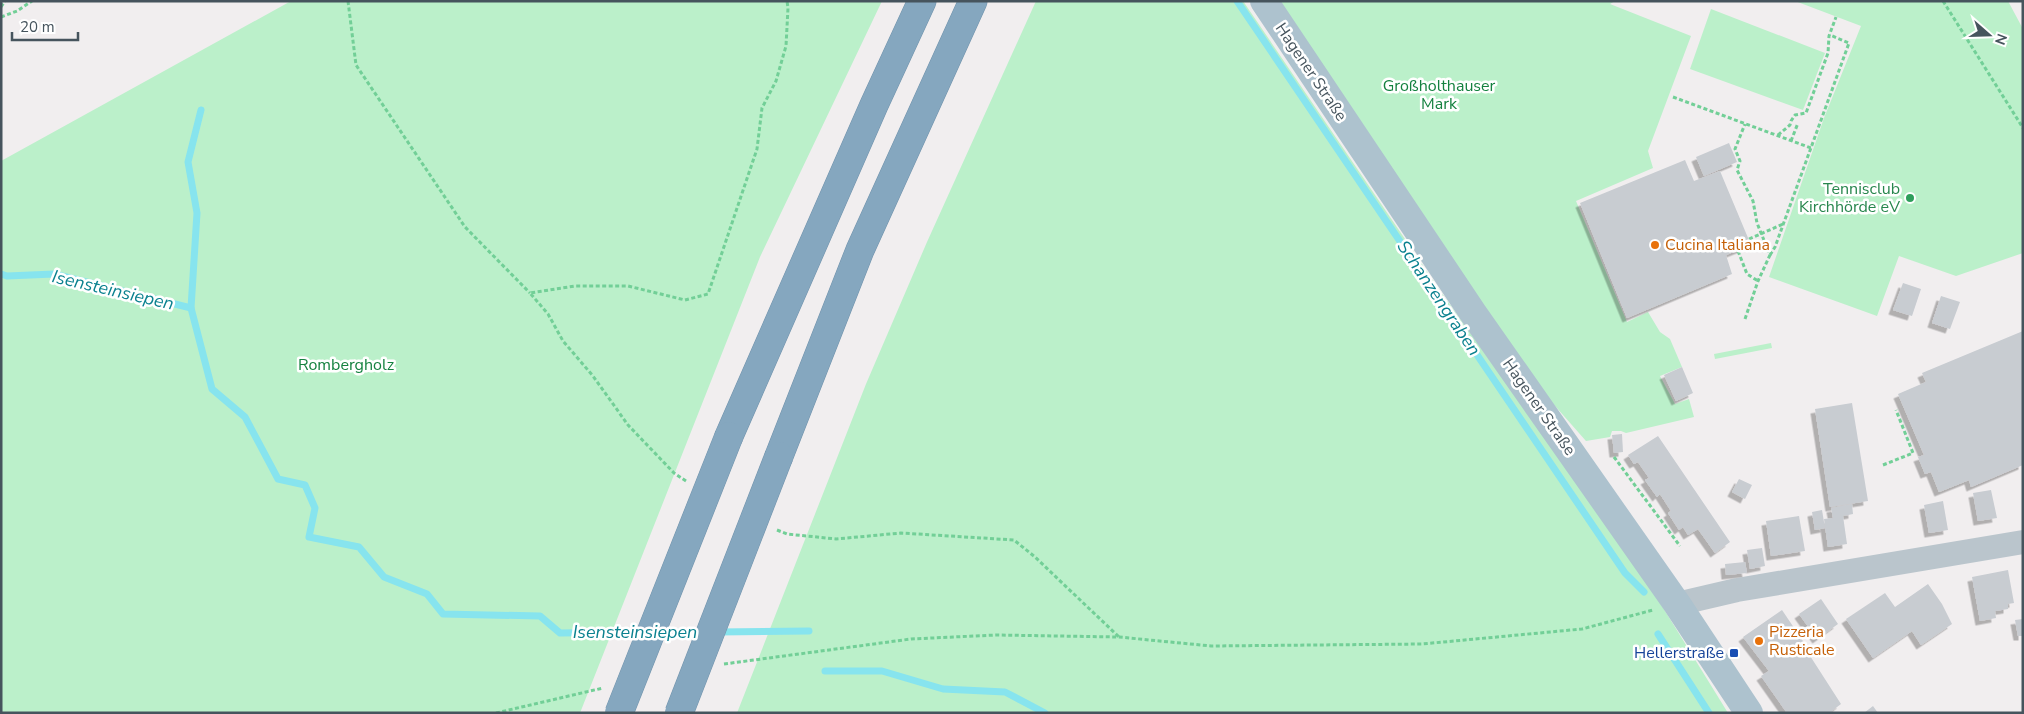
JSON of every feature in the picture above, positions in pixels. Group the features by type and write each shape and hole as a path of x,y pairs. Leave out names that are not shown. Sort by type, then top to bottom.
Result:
{"highway":[{"path":"619,713 729,436 874,105 922,1"},
{"path":"679,713 860,250 973,1"}],"main road":[{"name":"Hagener Straße","path":"1264,1 1473,313 1678,604 1749,713"}],"street":[{"path":"1678,604 1737,590 2023,542"}],"path":[{"path":"1,7 5,1"},
{"path":"1,17 17,12 32,1"},
{"path":"348,1 356,66 464,227 530,293"},
{"path":"1942,1 2023,128"},
{"path":"1777,136 1790,125 1795,116 1806,113 1828,53 1830,35 1836,17"},
{"path":"1745,319 1758,281 1784,224 1849,43 1830,35"},
{"path":"1674,97 1811,148"},
{"path":"1791,141 1798,123"},
{"path":"1745,124 1736,149 1740,161 1737,170 1753,202 1761,233 1770,255"},
{"path":"1749,239 1784,224"},
{"path":"1738,251 1747,274 1758,281"},
{"path":"1883,465 1913,453 1896,410"},
{"path":"1614,457 1680,546"},
{"path":"722,665 911,639 996,635 1119,637 1211,646 1422,644 1582,629 1678,604"},
{"path":"496,713 562,696 609,687"}],"green space":[{"name":"Rombergholz","path":"291,1 882,1 760,257 580,713 1,713 1,161"},
{"path":"1036,1 1243,1 1441,292 1641,572 1728,713 737,713 866,384 927,242"},
{"name":"Großholthauser Mark","path":"1264,1 1615,1 1610,4 1691,36 1648,151 1653,168 1576,201 1627,322 1648,312 1660,332 1670,339 1682,367 1660,376 1675,404 1689,399 1694,417 1626,433 1612,431 1610,437 1586,441 1473,313"},
{"name":"Tennisclub Kirchhörde eV","path":"1795,1 2008,1 2023,29 2023,253 1956,276 1899,256 1877,316 1769,277 1824,118 1861,26"},
{"path":"1711,9 1825,53 1803,110 1690,69"},
{"path":"1771,343 1772,348 1715,359 1714,354"}],"building":[{"path":"1729,143 1737,162 1704,176 1696,157"},
{"path":"1685,160 1694,181 1720,171 1751,245 1726,255 1732,274 1627,318 1580,203"},
{"path":"1903,283 1921,289 1912,316 1893,310"},
{"path":"1941,296 1960,302 1950,329 1932,323"},
{"path":"2023,331 2023,465 1971,487 1969,480 1939,492 1931,472 1925,474 1918,457 1924,455 1898,394 1926,382 1922,373"},
{"path":"1682,367 1693,393 1676,401 1664,375"},
{"path":"1852,403 1868,501 1830,507 1815,409"},
{"path":"1622,434 1623,452 1614,453 1612,435"},
{"path":"1658,436 1730,542 1715,553 1698,529 1688,535 1683,527 1679,530 1668,513 1671,511 1660,494 1657,497 1645,480 1649,478 1638,462 1634,464 1628,455"},
{"path":"1739,479 1752,485 1745,499 1732,492"},
{"path":"1991,490 1997,518 1978,521 1973,493"},
{"path":"1943,501 1948,530 1929,533 1924,505"},
{"path":"1852,504 1853,514 1843,516 1847,544 1828,547 1824,519 1833,518 1831,508"},
{"path":"1822,510 1825,528 1815,530 1812,512"},
{"path":"1799,516 1805,551 1771,556 1766,521"},
{"path":"1762,548 1765,566 1750,569 1747,550"},
{"path":"1745,562 1747,573 1726,575 1725,564"},
{"path":"2008,570 2014,603 2008,604 2008,609 1995,611 1996,618 1980,621 1972,577"},
{"path":"1928,584 1942,604 1952,624 1921,645 1912,631 1873,658 1846,619 1885,593 1895,607"},
{"path":"1821,599 1838,624 1817,639 1799,614"},
{"path":"1782,610 1807,647 1805,648 1841,704 1829,713 1787,713 1761,676 1769,671 1743,637"},
{"path":"2023,619 2023,636 2018,636 2015,620"},
{"path":"1873,706 1878,713 1864,713"}],"waterway":[{"name":"Schanzengraben","path":"1237,1 1625,573 1644,592"},
{"path":"191,308 197,213 188,162 201,110"},
{"name":"Isensteinsiepen","path":"1,274 7,276 54,274 191,308 212,389 245,417 278,479 305,485 315,508 309,537 359,547 384,577 427,594 443,614 540,616 560,633 644,632"},
{"name":"Isensteinsiepen","path":"717,632 809,631"},
{"name":"Isensteinsiepen","path":"657,632 704,632"},
{"name":"Schanzengraben","path":"1658,634 1709,713"},
{"name":"Isensteinsiepen","path":"825,671 882,671 943,689 1005,692 1045,713"}],"place":[{"name":"Tennisclub Kirchhörde eV","path":"1910,198"},
{"name":"Cucina Italiana","path":"1655,245"},
{"name":"Pizzeria Rusticale","path":"1759,641"},
{"name":"Hellerstraße","path":"1734,653"}]}
